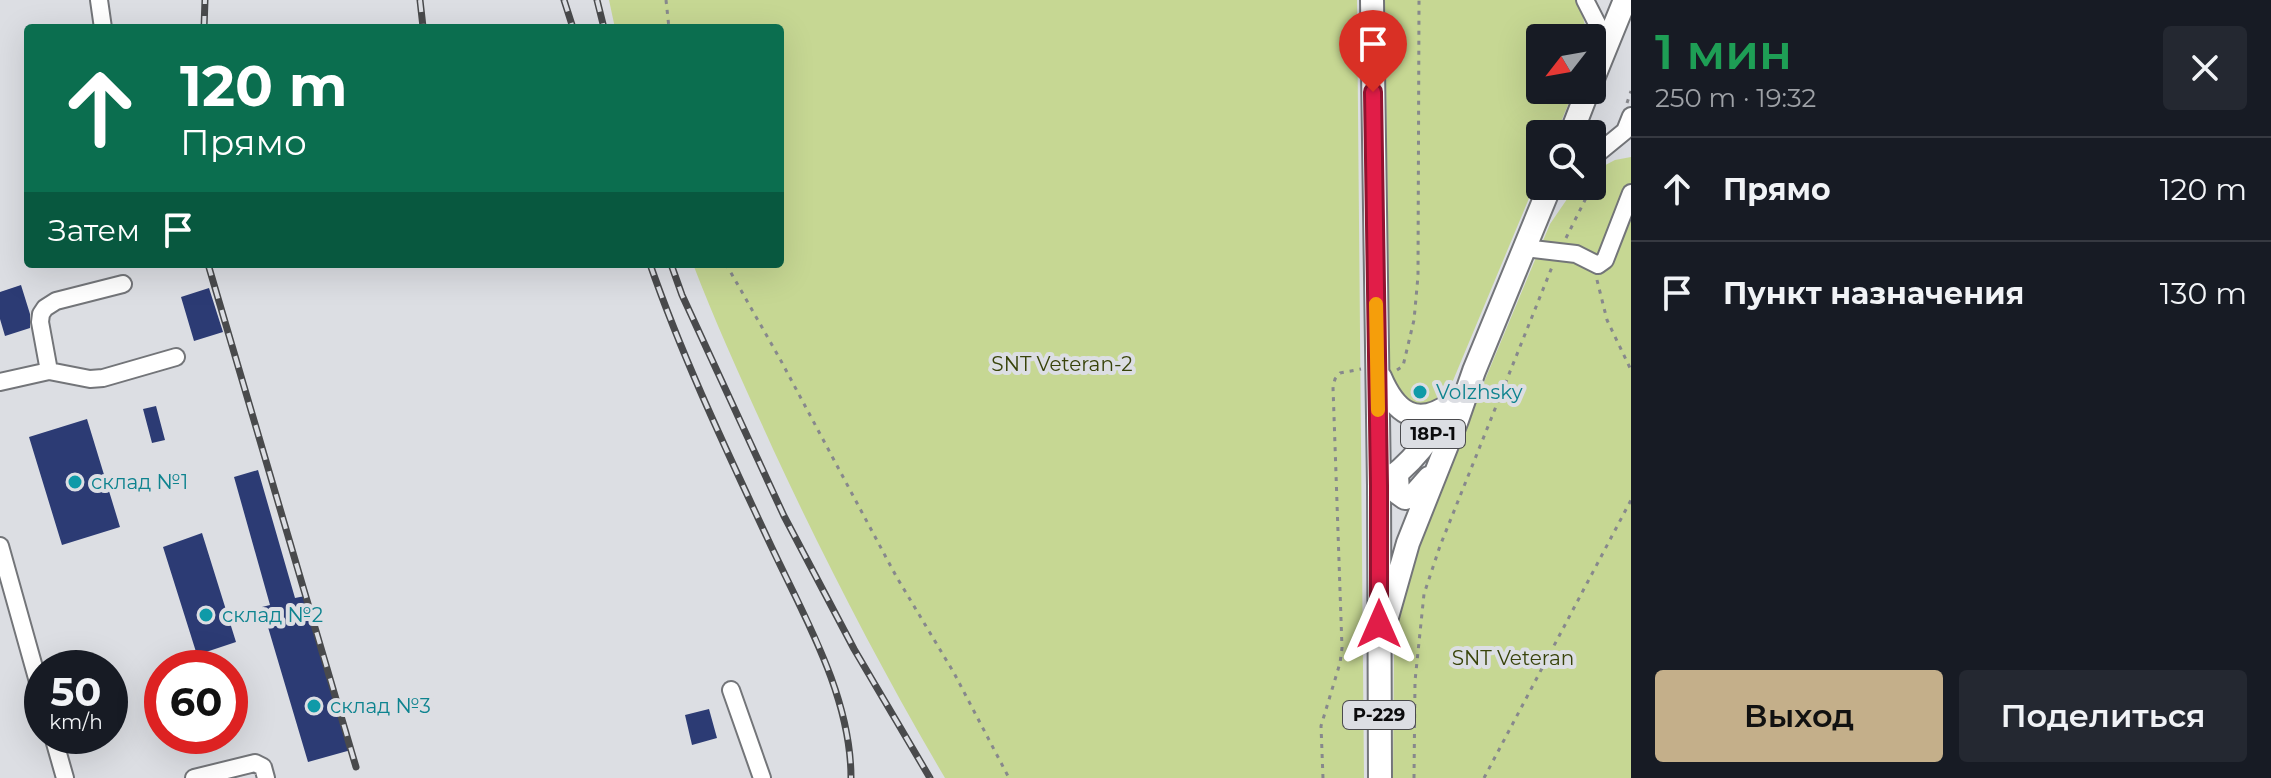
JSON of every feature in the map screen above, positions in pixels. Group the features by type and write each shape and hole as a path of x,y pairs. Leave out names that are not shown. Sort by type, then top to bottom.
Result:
{"main road":[{"name":"Р-229","path":"1372,0 1377,370 1388,480 1378,653 1380,778"},
{"path":"1607,43 1625,0"},
{"name":"18Р-1","path":"1378,653 1408,543 1544,200"},
{"path":"1377,370 1394,404 1404,411 1425,416 1452,403"},
{"name":"18Р-1","path":"1388,480 1413,460 1429,440 1474,371"},
{"path":"1388,480 1405,498 1414,495 1439,464"}],"street":[{"path":"99,0 102,24"},
{"path":"1585,0 1607,43"},
{"path":"1606,147 1625,131 1631,116"},
{"path":"1524,248 1576,254 1598,265 1605,260 1631,193"},
{"path":"49,371 40,322 45,308 56,301 123,284"},
{"path":"0,382 49,371 90,379 103,378 176,357"},
{"path":"0,546 29,650"},
{"path":"731,690 762,778"},
{"path":"58,754 65,778"},
{"path":"194,778 255,763 263,767 266,778"}],"path":[{"path":"666,0 669,24"},
{"path":"1323,778 1321,726 1342,648 1333,387 1340,373 1354,369 1398,370 1403,366 1414,320 1418,276 1419,0"},
{"path":"1414,778 1415,681 1424,594 1440,546 1559,252 1585,200"},
{"path":"1590,262 1607,320 1631,370"},
{"path":"728,268 896,576 954,673 1009,778"},
{"path":"1484,778 1631,500"}],"green space":[{"name":"SNT Veteran-2","path":"609,0 1357,0 1364,778 945,778 813,533 742,380 695,268 784,268 784,24 614,24"},
{"path":"1385,0 1577,0 1585,24 1526,24 1526,104 1568,104 1562,120 1526,120 1528,200 1447,395 1430,406 1410,405 1390,377"},
{"name":"SNT Veteran","path":"1631,157 1631,778 1393,778 1394,653 1398,614 1419,538 1550,224 1566,200 1606,200 1606,165"}],"building":[{"path":"21,285 30,314 30,328 5,336 0,319 0,292"},
{"path":"209,288 223,332 194,341 181,297"},
{"path":"156,406 165,440 152,443 143,409"},
{"name":"склад №1","path":"87,419 120,527 62,545 29,437"},
{"name":"склад №3","path":"258,470 295,598 305,596 351,750 308,762 262,607 270,605 234,477"},
{"name":"склад №2","path":"202,533 236,642 212,650 195,650 163,547"},
{"path":"709,709 717,738 692,745 685,715"}],"railway":[{"path":"204,24 205,0"},
{"path":"420,0 423,24"},
{"path":"564,0 572,24"},
{"path":"597,0 603,24"},
{"path":"209,268 356,767"},
{"path":"652,268 704,400 821,652 842,714 849,746 851,778"},
{"path":"672,268 784,516 854,649 930,778"}],"slow traffic":[{"path":"1376,304 1378,410"}],"place":[{"name":"Volzhsky","path":"1420,392"},
{"name":"склад №1","path":"75,482"},
{"name":"склад №2","path":"206,615"},
{"name":"склад №3","path":"314,706"}],"route":[{"path":"1373,92 1379,624"}]}
